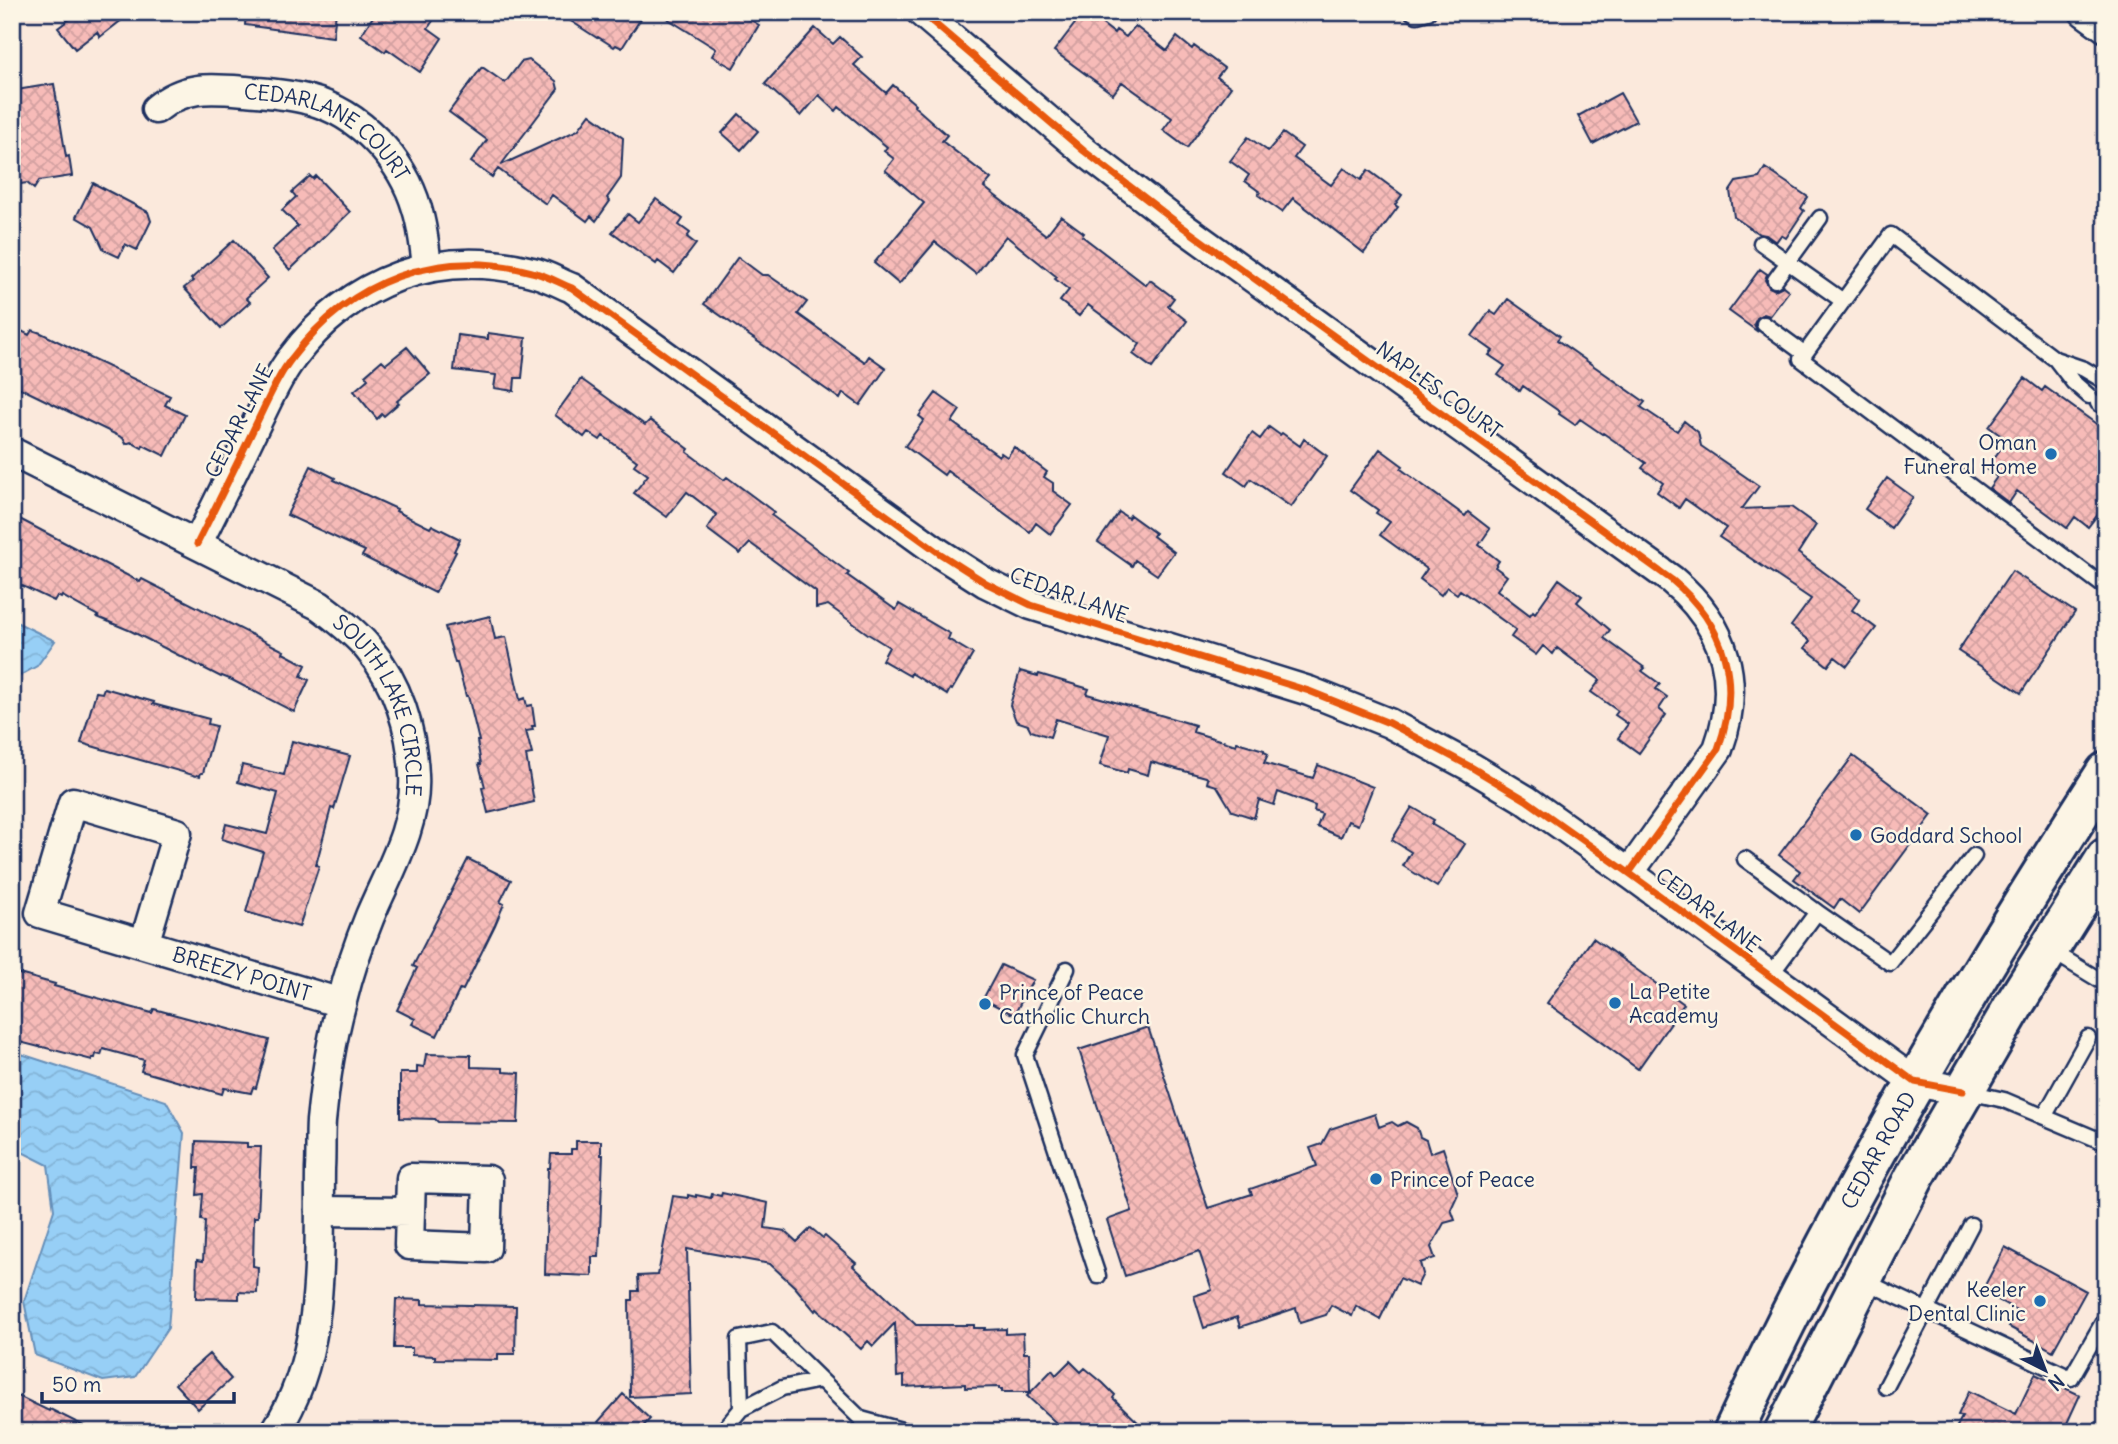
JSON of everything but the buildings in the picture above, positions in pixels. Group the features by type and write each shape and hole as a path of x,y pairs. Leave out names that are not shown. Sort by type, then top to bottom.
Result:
{"main road":[{"name":"CEDAR ROAD","path":"1733,1432 1776,1339 1915,1082 2106,772"},
{"path":"1784,1432 1861,1279 1963,1091 2106,858"}],"street":[{"name":"NAPLES COURT","path":"920,12 1084,151 1180,225 1690,595 1711,623 1727,667 1730,703 1726,726 1718,749 1629,873"},
{"path":"2084,12 2106,28"},
{"name":"CEDARLANE COURT","path":"156,109 182,92 207,88 311,100 339,112 371,136 395,162 410,188 422,229 426,267"},
{"name":"CEDAR LANE","path":"197,544 290,360 311,334 338,309 364,291 426,267 472,262 535,272 572,288 939,553 986,583 1031,605 1309,691 1389,723 1526,800 1915,1082 1963,1091"},
{"name":"SOUTH LAKE CIRCLE","path":"12,452 320,606 342,622 368,648 387,676 403,710 415,780 411,812 400,851 370,916 351,967 332,1040 321,1121 314,1332 301,1382 275,1432"},
{"name":"BREEZY POINT","path":"144,944 177,833 73,802 40,913 341,1003"},
{"path":"320,1211 410,1212"}],"lane":[{"path":"1412,12 1417,15 1428,12"},
{"path":"1775,280 1821,218"},
{"path":"2097,402 2073,382 2055,359 1891,235 1801,359 2106,588"},
{"path":"1761,243 1843,301"},
{"path":"1764,324 1805,354"},
{"path":"2055,359 2084,369 2106,382"},
{"path":"1745,859 1890,963 1974,856"},
{"path":"1769,977 1817,912"},
{"path":"2049,950 2106,984"},
{"path":"1067,969 1025,1055 1098,1276"},
{"path":"2044,1116 2088,1038"},
{"path":"1963,1091 2004,1100 2106,1143"},
{"path":"1886,1387 1971,1225"},
{"path":"1861,1279 2071,1378 2106,1317"},
{"path":"741,1409 739,1339 772,1332 862,1419 918,1432"},
{"path":"722,1432 741,1409 782,1388 821,1380"}],"water":[{"path":"12,620 55,641 37,666 12,680"},
{"path":"12,1051 166,1101 184,1133 168,1328 135,1377 103,1381 35,1355 24,1301 54,1210 48,1165 12,1147"}],"cycle path":[{"path":"921,12 1084,151 1180,225 1672,580 1690,597 1717,636 1724,657 1729,701 1725,725 1718,749 1629,873"},
{"path":"197,544 282,373 315,331 341,308 398,276 430,268 463,264 497,265 537,273 572,288 939,553 986,583 1031,605 1309,691 1389,723 1526,800 1915,1082 1963,1091"}],"place":[{"name":"Oman Funeral Home","path":"2051,454"},
{"name":"Goddard School","path":"1856,835"},
{"name":"La Petite Academy","path":"1615,1003"},
{"name":"Prince of Peace Catholic Church","path":"985,1004"},
{"name":"Prince of Peace","path":"1376,1179"},
{"name":"Keeler Dental Clinic","path":"2040,1301"}]}
